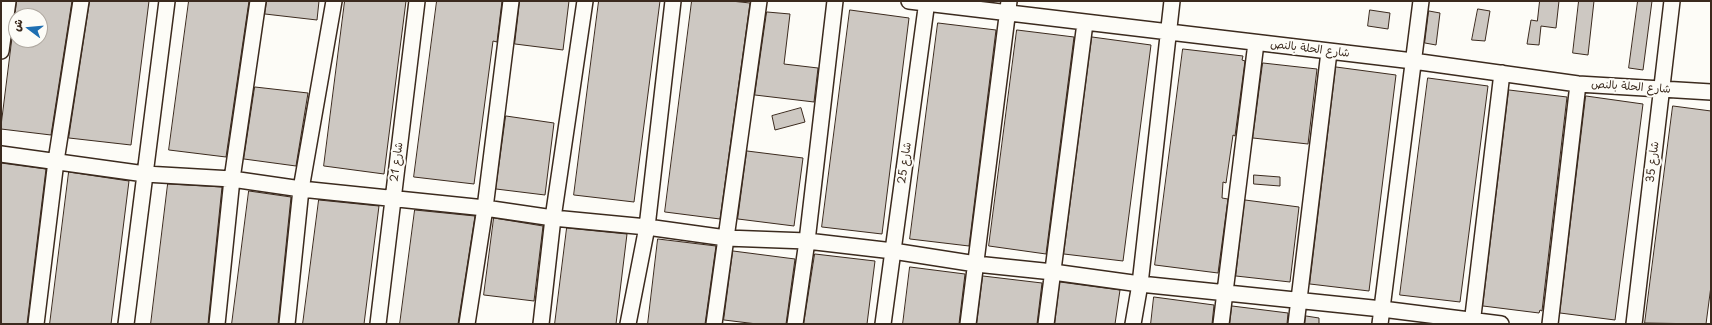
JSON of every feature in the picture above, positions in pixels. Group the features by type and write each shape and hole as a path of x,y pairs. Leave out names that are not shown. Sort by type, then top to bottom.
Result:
{"street":[{"path":"1,51 8,1"},
{"path":"36,324 56,161 81,1"},
{"path":"126,324 167,1"},
{"path":"217,324 232,179 258,1"},
{"path":"287,324 301,189 334,1"},
{"name":"شارع 21","path":"378,324 417,1"},
{"path":"468,324 485,208 511,1"},
{"path":"541,324 553,218 585,1"},
{"path":"628,324 647,227 673,1"},
{"path":"714,324 760,1"},
{"path":"795,324 835,1"},
{"name":"شارع الحلة بالنص","path":"909,1 1008,7 1085,23 1413,61 1578,84 1711,92"},
{"path":"1133,324 1140,284 1172,1"},
{"path":"1381,317 1421,1"},
{"name":"شارع 35","path":"1634,324 1672,1"},
{"name":"شارع 25","path":"883,324 927,2"},
{"path":"968,324 1008,7"},
{"path":"1046,324 1085,23"},
{"path":"1221,324 1256,43"},
{"path":"1296,324 1300,301 1329,52"},
{"path":"1472,322 1502,73"},
{"path":"1550,324 1578,84"},
{"path":"1,154 145,174 232,179 301,189 485,208 553,218 647,227 726,238 806,241 893,251 976,264 1053,272 1140,284 1300,301 1381,317 1501,324"}],"building":[{"path":"17,1 72,1 51,135 1,129 11,48 48,48 48,8 16,8"},
{"path":"90,1 149,1 131,145 69,138"},
{"path":"189,1 249,1 226,157 169,150"},
{"path":"267,1 319,1 317,20 265,14"},
{"path":"345,1 406,1 384,174 324,166"},
{"path":"437,1 502,1 497,42 493,41 474,184 414,177"},
{"path":"520,1 569,1 563,50 515,44"},
{"path":"599,1 660,1 634,202 574,195"},
{"path":"692,1 731,1 750,3 720,219 665,212"},
{"path":"1540,1 1559,1 1556,28 1541,26 1539,45 1527,44 1531,20 1537,21"},
{"path":"1579,1 1594,1 1588,55 1573,53"},
{"path":"1638,1 1652,1 1643,70 1629,68"},
{"path":"1478,9 1490,11 1485,41 1472,40"},
{"path":"850,10 909,18 882,234 822,227"},
{"path":"1370,10 1390,13 1388,29 1368,26"},
{"path":"1429,11 1440,13 1436,45 1425,43"},
{"path":"767,12 790,14 784,64 818,68 814,102 755,95"},
{"path":"938,23 996,30 969,246 910,239"},
{"path":"1017,30 1074,37 1046,254 989,246"},
{"path":"1092,37 1151,45 1123,261 1064,254"},
{"path":"1183,49 1243,56 1242,60 1245,61 1235,136 1233,135 1226,183 1223,182 1222,198 1228,199 1218,273 1155,265"},
{"path":"1263,63 1317,69 1308,144 1253,138"},
{"path":"1336,67 1396,75 1369,291 1310,284"},
{"path":"1428,78 1488,86 1460,302 1400,295"},
{"path":"255,87 308,93 296,166 244,159"},
{"path":"1509,90 1567,97 1542,311 1540,310 1539,313 1483,306"},
{"path":"1586,96 1643,104 1615,320 1560,313"},
{"path":"1673,106 1711,111 1711,286 1706,324 1645,323"},
{"path":"801,108 805,122 775,130 772,116"},
{"path":"506,116 554,123 545,195 496,189"},
{"path":"747,151 803,158 794,226 738,219"},
{"path":"1,163 46,169 27,324 1,324"},
{"path":"69,172 129,181 111,324 50,324"},
{"path":"1254,175 1280,177 1280,186 1254,184"},
{"path":"168,184 222,187 208,324 151,324"},
{"path":"249,191 291,197 278,324 232,324"},
{"path":"319,200 379,206 364,324 303,324"},
{"path":"1245,200 1299,207 1290,282 1236,276"},
{"path":"415,210 475,216 458,324 400,324"},
{"path":"494,218 543,226 534,301 484,295"},
{"path":"567,228 627,234 616,324 555,324"},
{"path":"658,239 716,246 705,324 648,324"},
{"path":"733,251 795,259 786,324 757,324 724,320"},
{"path":"815,254 875,261 867,324 804,324"},
{"path":"910,267 965,274 959,324 903,324"},
{"path":"983,276 1042,283 1037,324 977,324"},
{"path":"1060,282 1120,290 1115,324 1055,324"},
{"path":"1154,297 1214,305 1212,324 1151,324"},
{"path":"1232,306 1288,313 1287,324 1230,324"},
{"path":"1306,316 1319,318 1319,324 1305,324"}]}
